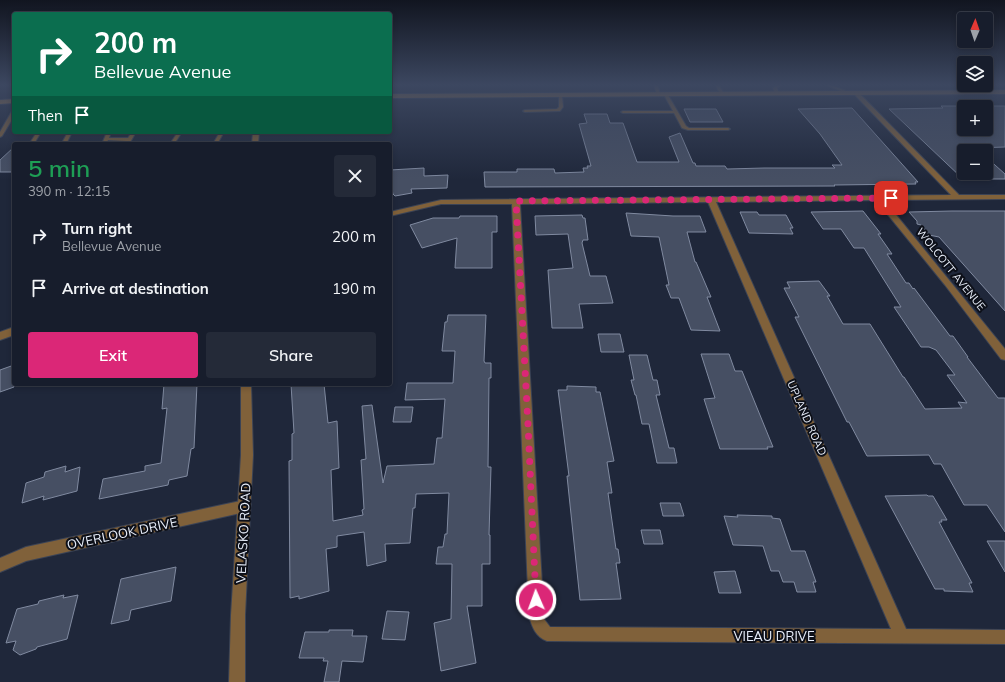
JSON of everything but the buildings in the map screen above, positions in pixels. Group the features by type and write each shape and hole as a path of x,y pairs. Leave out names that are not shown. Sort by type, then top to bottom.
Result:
{"street":[{"path":"876,117 958,198"},
{"path":"392,213 441,202 1005,197"},
{"name":"WOLCOTT AVENUE","path":"878,198 948,283 1005,356"},
{"name":"UPLAND ROAD","path":"711,200 902,636"},
{"name":"VIEAU DRIVE","path":"516,201 528,425 536,616 538,624 547,634 1005,637"},
{"path":"0,336 12,332"},
{"name":"VELASKO ROAD","path":"237,682 238,615 247,454 246,386"},
{"name":"OVERLOOK DRIVE","path":"0,565 26,554 245,506"}],"lane":[{"path":"0,134 11,117"},
{"path":"679,117 684,127 688,129 728,129"},
{"path":"105,142 128,142"}],"route":[{"path":"536,600 516,201 891,198"}]}
